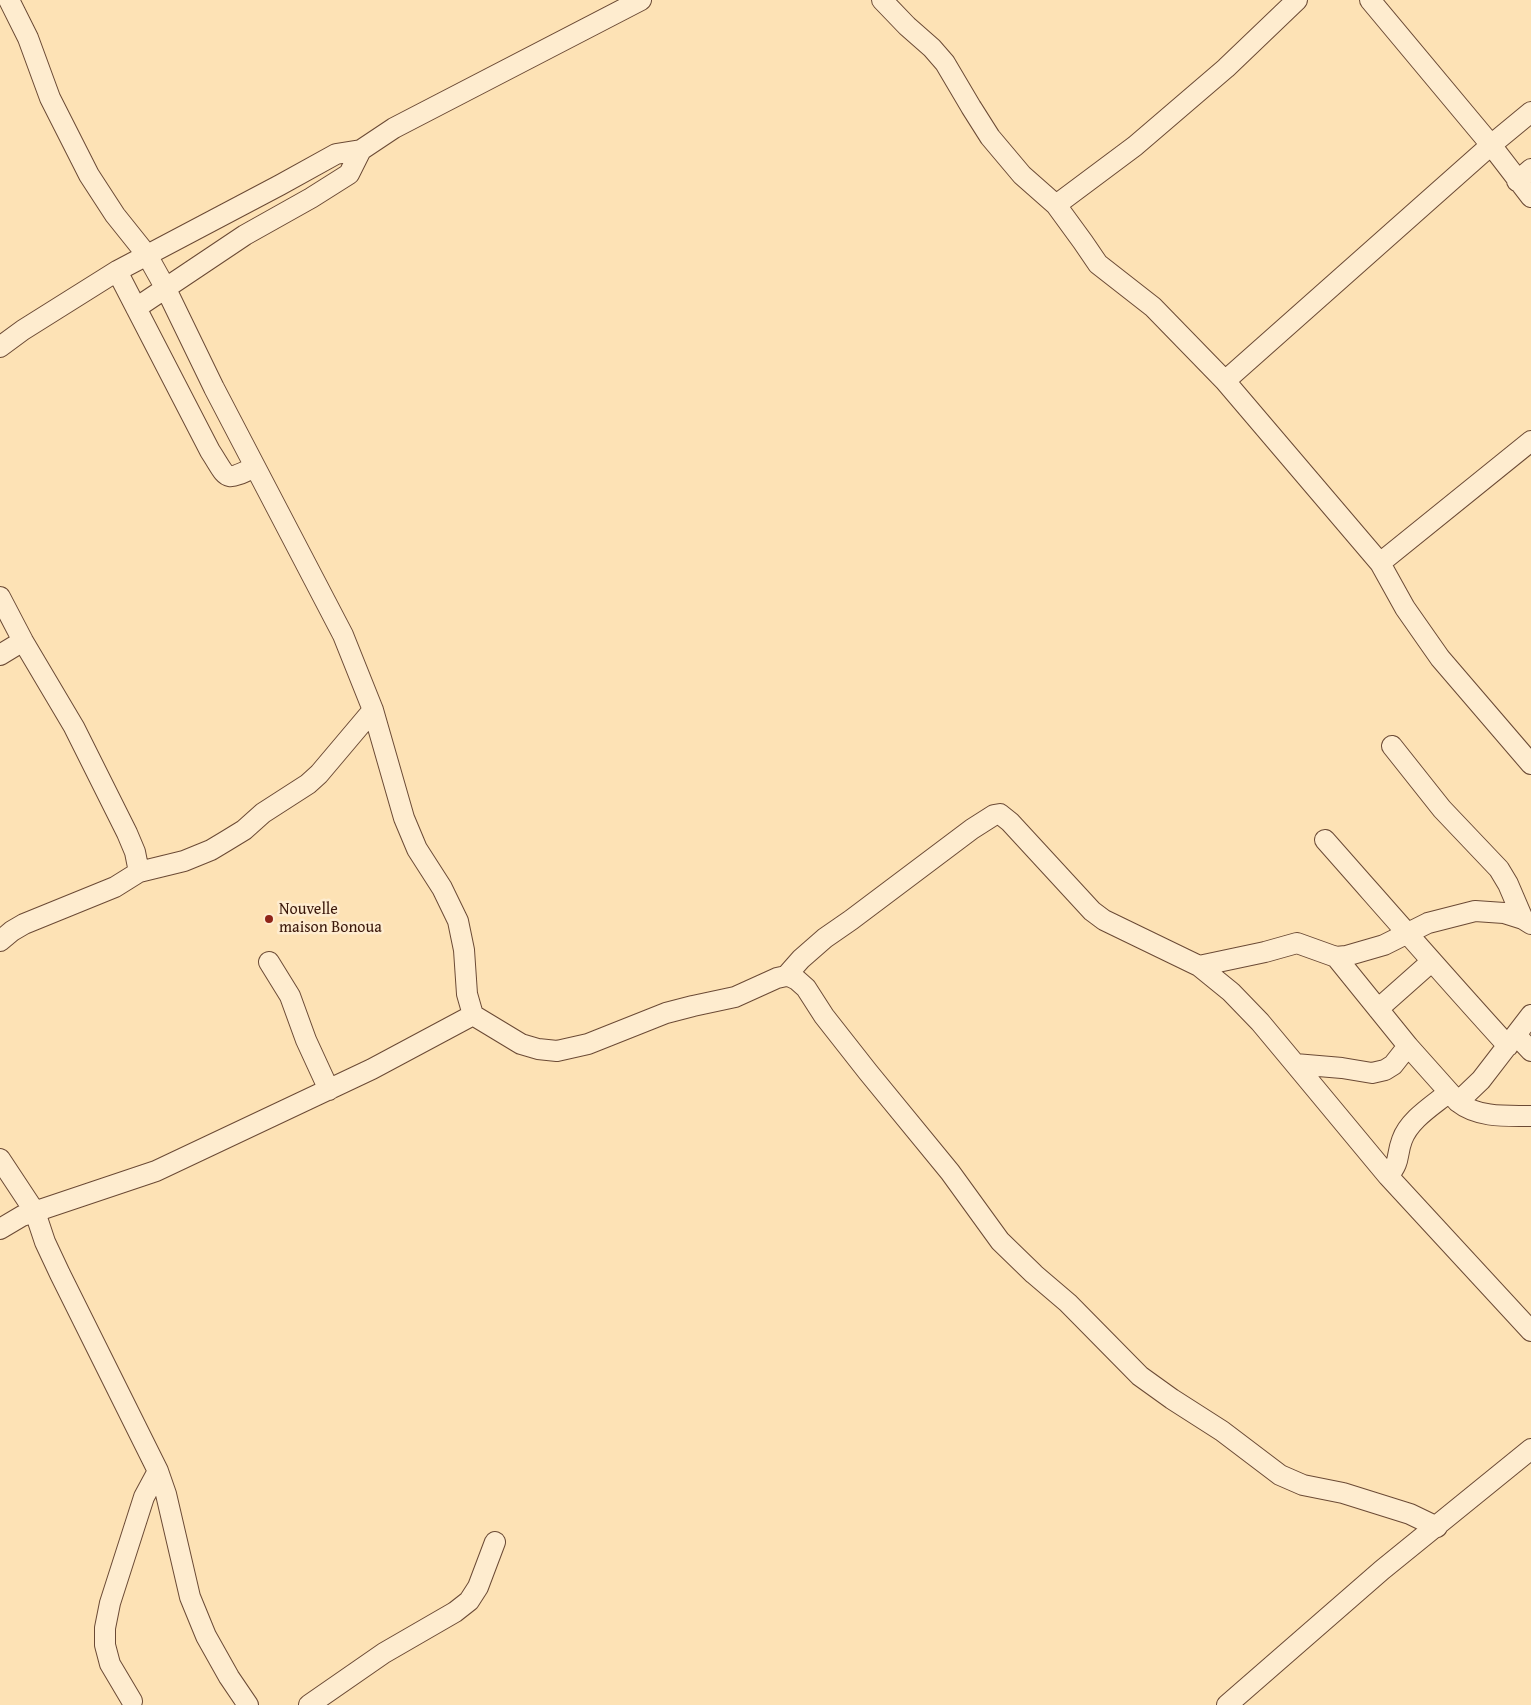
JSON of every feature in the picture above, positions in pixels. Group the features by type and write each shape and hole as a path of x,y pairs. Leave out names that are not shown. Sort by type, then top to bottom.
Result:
{"street":[{"path":"10,0 28,38 50,98 89,175 115,215 147,255 166,289 214,388 342,635 373,710 404,818 417,849 442,888 458,921 464,950 467,994 473,1015 521,1044 538,1049 557,1051 588,1044 666,1013 734,997 786,976 800,958 825,938 972,829 994,815 1000,814 1016,828 1092,911 1104,920 1199,966 1237,998 1260,1022 1388,1176 1531,1331"},
{"path":"0,347 116,270 336,154 361,150 394,128 641,0"},
{"path":"882,0 945,63 990,137 1022,175 1056,205 1098,264 1153,307 1225,381 1380,563 1405,608 1440,658 1531,764"},
{"path":"1056,205 1135,146 1226,68 1297,0"},
{"path":"1370,0 1491,145 1524,175 1531,197"},
{"path":"1225,381 1491,145 1531,112"},
{"path":"136,308 245,236 349,174 361,150"},
{"path":"116,270 210,452 227,476 233,477 255,467"},
{"path":"186,405 214,388"},
{"path":"1380,563 1531,441"},
{"path":"0,597 74,727 127,833 135,852 139,872"},
{"path":"0,655 24,642"},
{"path":"0,940 24,924 115,887 139,872 184,861 211,850 244,830 263,813 308,784 319,774 373,710"},
{"path":"1392,746 1442,809 1499,869 1527,922"},
{"path":"1325,840 1408,933 1431,962 1512,1040 1531,1051"},
{"path":"1199,966 1297,944 1336,957 1384,945 1428,922 1475,911 1504,914 1527,922"},
{"path":"1336,957 1408,1046 1453,1098 1466,1109 1487,1114 1531,1116"},
{"path":"269,962 290,996 308,1047 328,1090"},
{"path":"1378,1009 1431,962"},
{"path":"786,976 797,980 806,988 824,1016 950,1172 1000,1241 1068,1303 1140,1376 1222,1431 1280,1475 1303,1484 1343,1493 1410,1514 1437,1527"},
{"path":"0,1229 22,1216 156,1170 372,1069 473,1015"},
{"path":"1388,1176 1395,1168 1401,1142 1406,1131 1422,1114 1453,1098 1480,1080 1531,1015"},
{"path":"1294,1064 1342,1068 1372,1073 1385,1070 1393,1065 1408,1046"},
{"path":"0,1159 35,1212 45,1242 60,1274 158,1472 166,1494 190,1597 206,1636 248,1705"},
{"path":"1227,1705 1382,1570 1531,1450"},
{"path":"132,1701 110,1664 104,1645 105,1628 110,1603 144,1497 158,1472"},
{"path":"309,1705 384,1653 455,1612 469,1601 478,1587 495,1542"}],"place":[{"name":"Nouvelle maison Bonoua","path":"269,919"}]}
